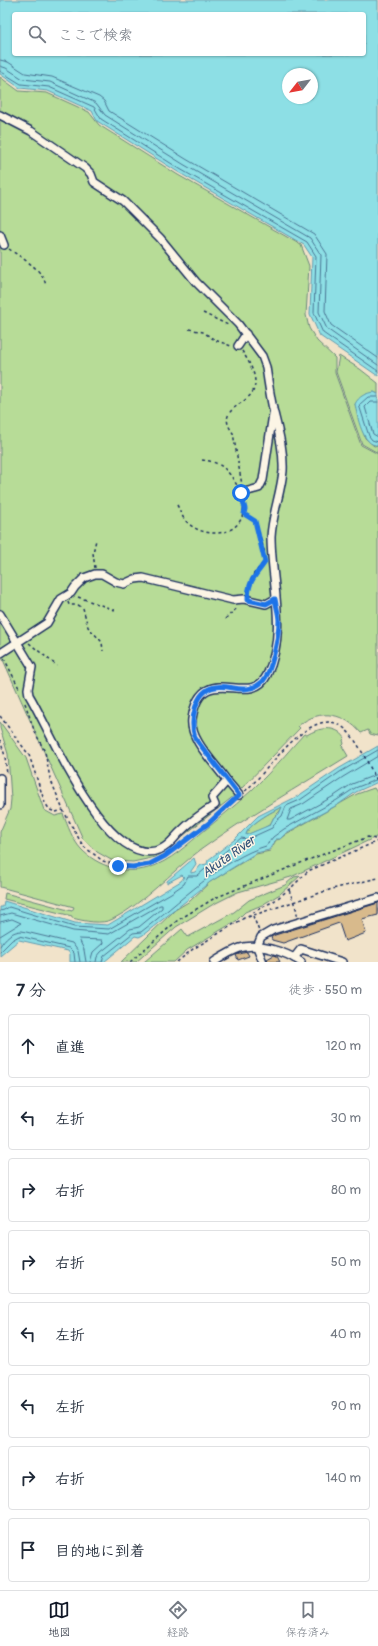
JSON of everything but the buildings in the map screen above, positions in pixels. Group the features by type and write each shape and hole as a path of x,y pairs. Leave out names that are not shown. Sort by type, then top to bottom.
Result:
{"street":[{"path":"0,115 31,131 85,168 91,174 94,182 123,201 160,238 196,282 246,334 262,356 266,367 283,456 283,472 271,536 275,599 279,620 278,634 272,660 267,675 262,682 246,689 221,686 213,687 201,697 192,720 192,729 195,738 239,795"},
{"path":"0,235 4,245"},
{"path":"238,346 246,334"},
{"path":"242,492 252,491 259,488 263,480 274,410"},
{"path":"1,653 18,644 47,623 61,600 68,595 84,578 95,574 102,574 116,582 124,584 135,579 143,578 233,600 246,600 266,604 275,599"},
{"path":"0,614 32,667 28,689 29,695 64,765 113,834 143,852 153,852 169,844 178,833 215,805 212,798 227,781"},
{"path":"0,778 0,805"},
{"path":"263,962 257,947 261,937 273,930 378,898"},
{"path":"214,962 240,948 257,947 278,952 300,962"},
{"path":"294,958 301,949 342,962"}],"path":[{"path":"4,245 38,270 45,278 46,286"},
{"path":"203,313 228,324 232,328"},
{"path":"177,505 186,521 197,528 209,532 225,532 236,528 242,520 245,509 233,433 229,428 228,420 230,411 253,390 255,382 248,360 238,346 228,345 215,340 203,332 189,330"},
{"path":"202,460 215,462 227,470 242,492"},
{"path":"244,514 255,521 265,554"},
{"path":"95,574 93,553 96,540"},
{"path":"224,619 238,609 239,605 246,600 248,588 253,575 265,562"},
{"path":"103,651 102,642 88,627 83,608 78,605 69,604 68,595 115,610"},
{"path":"28,636 29,642 57,666"},
{"path":"1,653 20,690 34,730 46,756 47,769 63,810 83,846 103,861 118,866 133,867 150,864 165,856 209,823 300,733 312,725 328,722 343,727 352,737 378,782"},
{"path":"0,716 29,755 45,803 50,810 56,812 63,810"},
{"path":"130,962 178,920 215,898 303,862 368,838 378,840"},
{"path":"177,962 193,949 274,901 289,890 308,871 378,840"},
{"path":"244,919 294,902 378,878"},
{"path":"289,890 298,911"},
{"path":"253,916 261,937"}],"green space":[{"path":"0,77 19,91 47,93 89,112 99,125 178,175 301,245 309,266 306,315 309,328 317,341 335,358 335,373 361,445 378,454 378,736 370,734 368,730 361,733 355,726 340,717 332,715 315,716 298,726 300,728 241,789 237,788 197,736 194,720 197,709 203,697 209,691 261,685 279,633 273,538 283,476 266,360 169,246 96,181 93,173 0,112"},
{"path":"0,117 28,132 86,171 127,208 241,329 264,366 280,451 280,476 272,518 277,630 266,673 253,686 203,692 191,729 234,791 234,796 156,857 133,862 113,861 97,852 83,839 0,653"},
{"path":"339,356 360,369 378,383 378,394 374,392 355,404 365,438 374,446 378,445 378,453 362,444 336,372"},
{"path":"0,722 26,758 44,810 55,816 63,814 70,832 81,849 95,860 112,868 121,870 139,870 148,868 172,857 179,852 251,791 304,734 307,735 321,729 332,729 337,731 345,738 342,746 348,756 272,802 217,838 189,859 136,905 109,921 93,922 72,918 72,916 4,899 5,893 72,911 74,907 0,887 0,832 10,809 11,799 8,754 0,728"},
{"path":"374,788 378,794 378,836 291,877 238,892 212,905 176,927 136,962 121,962 175,910 190,901 210,882 256,854 270,851 276,840 280,839 286,834 357,794"},
{"path":"282,807 269,825 246,836 250,827"},
{"path":"300,876 280,894 262,905 245,912 236,921 187,950 174,962 144,962 182,929 188,937 234,912 249,900 285,885 294,877"}],"water":[{"path":"0,0 378,0 378,376 320,336 310,314 312,257 304,245 178,172 97,121 92,111 48,91 20,88 0,74"},
{"path":"374,392 378,394 378,445 368,441 365,436 359,423 355,404 363,395"},
{"name":"Akuta River","path":"378,746 378,782 356,792 339,804 286,833 280,839 276,839 269,850 256,853 210,882 143,935 139,937 135,936 104,962 70,962 70,954 68,951 19,940 0,956 0,907 3,907 4,901 75,923 108,925 181,881 184,877 182,875 167,883 167,881 194,858 196,864 191,873 195,872 201,865 207,864 208,860 234,840 258,816 298,796 338,769","holes":["282,807 279,814 274,817 270,825 246,835 247,831 255,823"]}],"route":[{"path":"118,866 133,867 150,864 165,856 209,823 239,795 195,738 192,729 192,720 195,708 201,697 208,689 221,686 234,689 246,689 262,682 267,675 272,660 278,634 279,620 275,599 266,604 248,600 248,588 253,575 265,562 265,554 256,530 255,521 251,517 244,514 245,509 241,493"}]}
